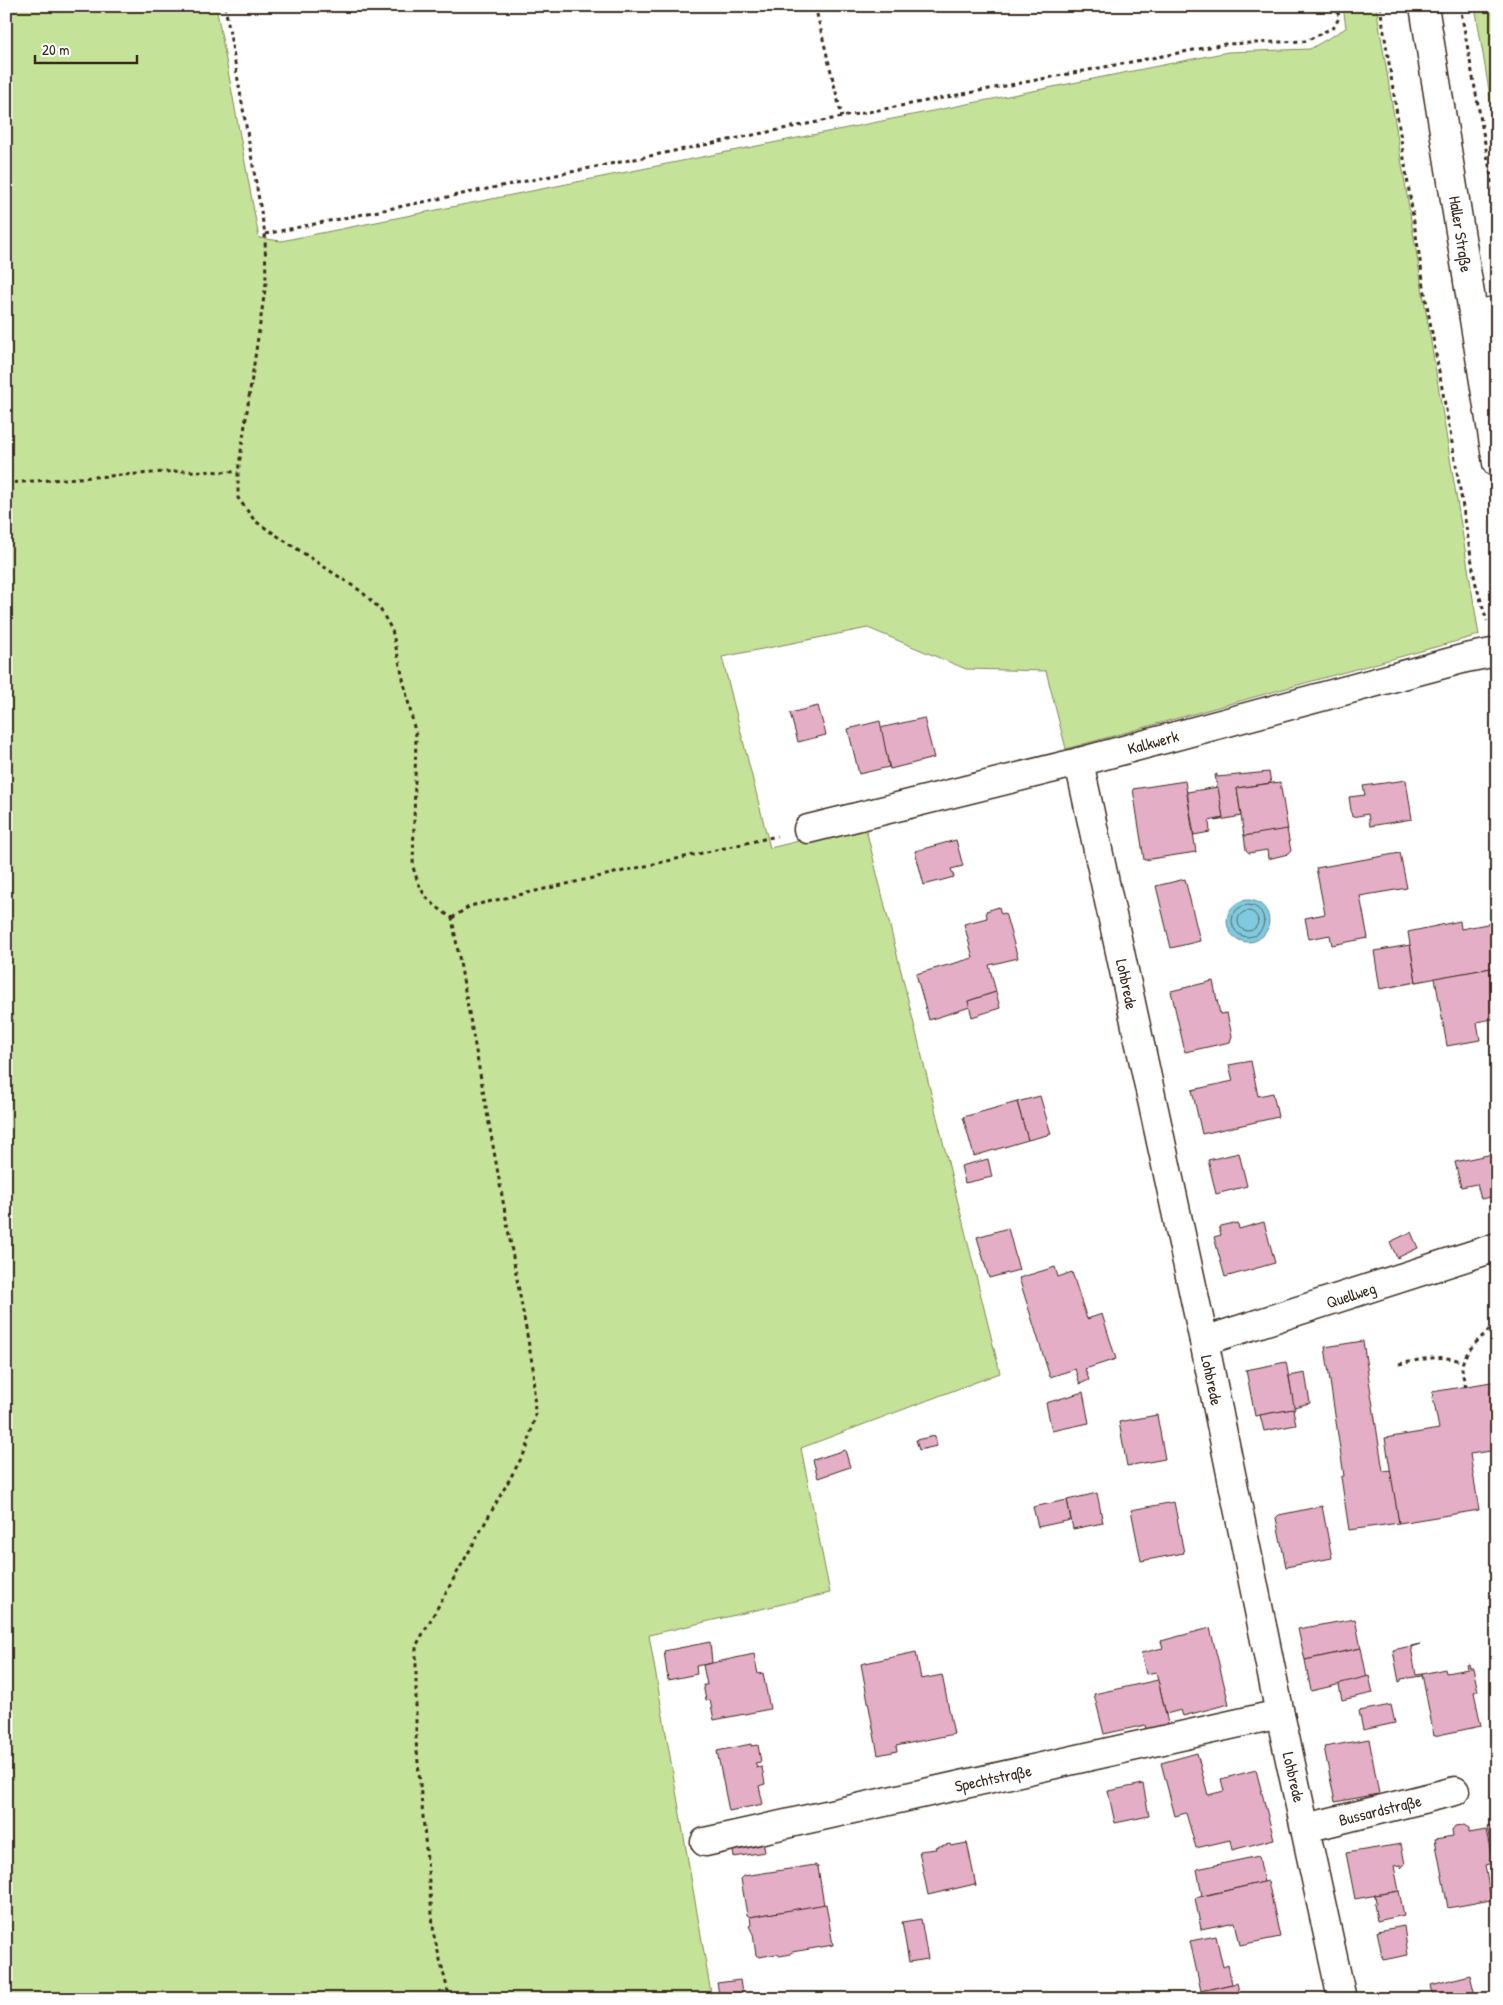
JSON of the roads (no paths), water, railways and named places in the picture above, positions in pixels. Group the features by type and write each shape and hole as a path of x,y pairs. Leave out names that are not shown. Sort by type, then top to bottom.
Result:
{"street":[{"name":"Haller Straße","path":"1424,6 1485,312 1497,463"},
{"name":"Kalkwerk","path":"808,829 1079,762 1496,652"},
{"name":"Lohbrede","path":"1079,762 1204,1342 1280,1714 1342,1999"},
{"name":"Quellweg","path":"1204,1342 1497,1248"},
{"name":"Spechtstraße","path":"705,1842 1280,1714"},
{"name":"Bussardstraße","path":"1306,1828 1455,1792"}],"water":[{"path":"1244,900 1252,900 1263,906 1269,921 1263,936 1252,942 1244,942 1233,936 1227,925 1227,917 1233,906"}]}
